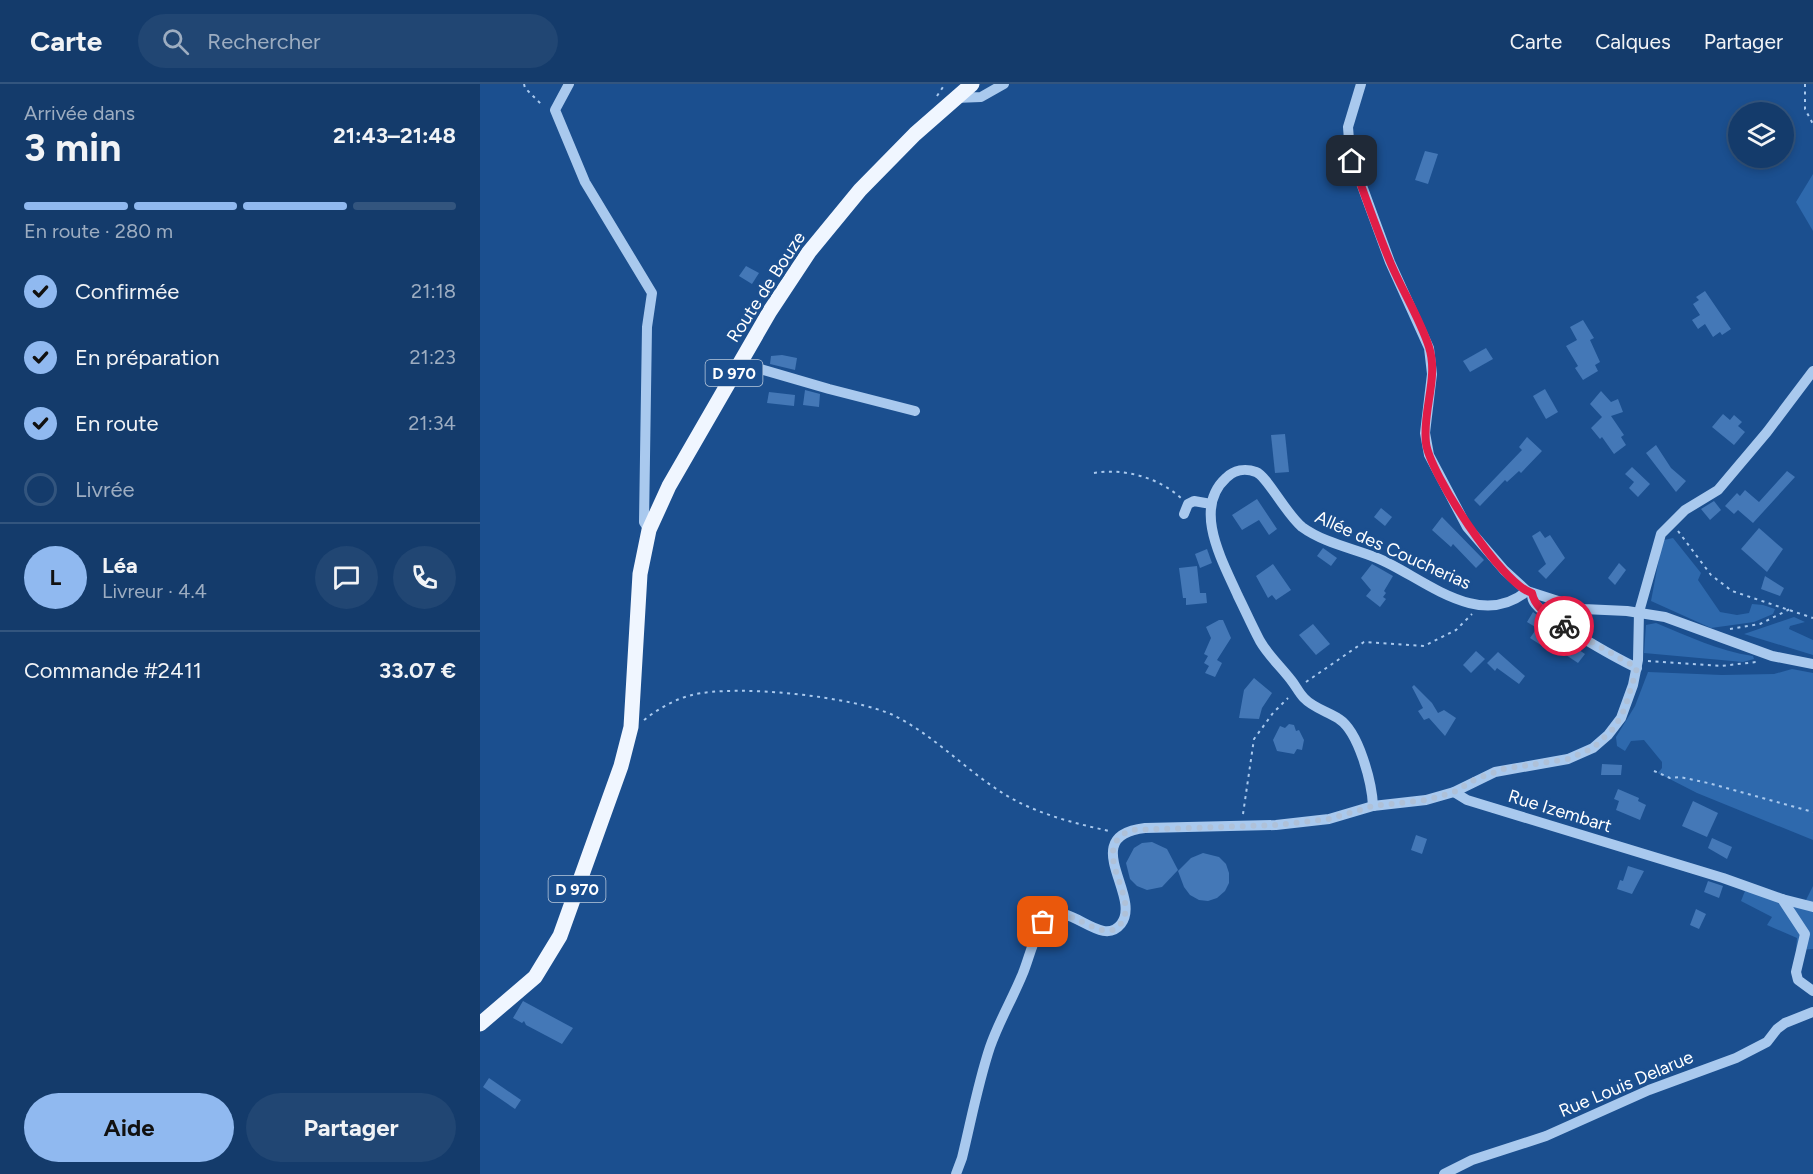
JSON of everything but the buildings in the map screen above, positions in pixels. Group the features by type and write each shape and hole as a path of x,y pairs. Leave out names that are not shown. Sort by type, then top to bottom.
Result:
{"main road":[{"name":"Route de Bouze","path":"631,727 640,574 649,530 669,486 770,311 816,243 860,190 915,134 972,84"},
{"name":"D 970","path":"480,1024 535,977 560,936 621,766 631,727"}],"street":[{"path":"569,84 555,110 585,182 652,293 647,327 644,522 649,530"},
{"path":"955,98 981,97 1004,84"},
{"path":"1361,84 1348,127 1352,161 1390,262 1429,348 1432,362 1426,423 1429,455 1467,527 1504,570 1529,592 1534,602 1571,631 1637,664"},
{"path":"740,363 915,411"},
{"path":"956,1174 990,1046 1043,922 1050,915 1060,913 1107,931 1117,927 1123,920 1125,908 1113,857 1114,846 1120,837 1131,830 1145,828 1243,826 1329,819 1373,806 1426,800 1454,792 1495,772 1568,759 1593,748 1608,735 1621,718 1637,664 1639,612 1661,534 1684,510 1718,490 1767,432 1813,371"},
{"name":"Allée des Coucherias","path":"1211,504 1220,484 1230,474 1243,470 1255,471 1266,480 1287,512 1310,532 1392,565 1433,590 1458,600 1479,604 1505,602 1529,592"},
{"path":"1186,509 1194,501 1211,504 1214,534 1224,565 1260,642 1298,688 1305,700 1341,720 1351,731 1363,760 1373,806"},
{"path":"1529,592 1584,609 1639,612 1665,617 1772,656 1813,664"},
{"name":"Rue Izembart","path":"1454,792 1467,800 1813,907"},
{"path":"1782,899 1805,934 1796,972 1798,980 1813,991"},
{"name":"Rue Louis Delarue","path":"1444,1174 1472,1160 1546,1136 1649,1090 1736,1058 1767,1042 1785,1023 1813,1012"}],"path":[{"path":"524,84 525,88 552,114 555,110"},
{"path":"1804,84 1805,109 1813,124"},
{"path":"1094,473 1117,471 1149,479 1178,494 1186,509"},
{"path":"1672,524 1711,575 1732,591 1813,618"},
{"path":"1243,826 1254,740 1273,713 1298,688 1364,642 1424,646 1456,630 1479,604"},
{"path":"1711,633 1760,624 1790,609"},
{"path":"1637,664 1721,666 1748,664 1772,656"},
{"path":"631,727 675,701 701,693 745,691 809,696 859,704 880,709 911,725 1012,799 1051,816 1113,832 1120,837"},
{"path":"1654,771 1671,778 1680,777 1708,783 1813,812"}],"shaded area":[{"path":"1813,174 1813,231 1796,202"},
{"path":"1673,538 1701,573 1698,580 1720,612 1737,615 1749,613 1752,604 1775,609 1773,614 1754,622 1711,628 1651,601 1661,548 1664,540"},
{"path":"1794,617 1805,622 1790,626 1789,629 1813,640 1813,655 1744,634"},
{"path":"1656,623 1715,647 1753,656 1754,659 1743,662 1644,653 1646,625"},
{"path":"1792,669 1813,673 1813,840 1697,793 1658,773 1662,768 1662,762 1644,740 1631,741 1625,751 1617,746 1616,737 1635,706 1648,672 1722,675 1774,674"},
{"path":"1813,886 1813,949 1796,950 1797,938 1767,925 1772,917 1741,901 1745,891 1805,902"}],"way so far":[{"path":"1043,922 1050,915 1060,913 1101,930 1112,930 1121,924 1125,916 1125,908 1114,868 1113,852 1120,837 1131,830 1276,825 1329,819 1373,806 1426,800 1454,792 1476,779 1495,772 1568,759 1585,753 1608,735 1621,718 1637,668 1564,626"}],"route":[{"path":"1352,161 1390,262 1429,348 1432,374 1425,433 1429,455 1467,527 1504,570 1519,585 1532,593 1534,602 1564,626"}]}
